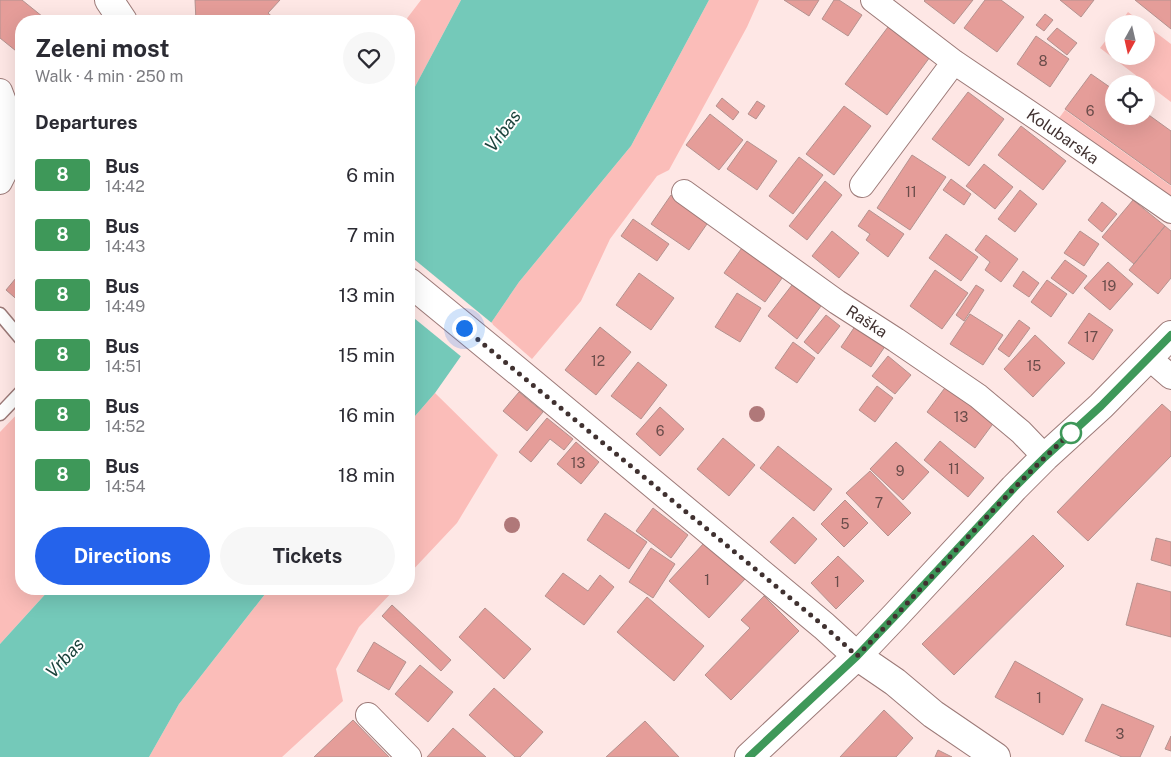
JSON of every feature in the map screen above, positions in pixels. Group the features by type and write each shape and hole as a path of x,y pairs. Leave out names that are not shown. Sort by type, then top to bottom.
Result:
{"main road":[{"path":"109,0 119,15"},
{"path":"415,287 824,626 857,656 895,682 933,714 996,757"},
{"path":"749,757 857,656 1000,502 1045,457 1101,406 1171,335"}],"street":[{"name":"Kolubarska","path":"872,0 954,62 1171,211"},
{"path":"862,184 954,62"},
{"path":"0,91 7,106 15,159 0,182"},
{"name":"Raška","path":"684,192 837,302 978,396 1020,432 1045,457"},
{"path":"1149,358 1171,377"},
{"path":"368,714 409,757"}],"lane":[{"path":"0,314 15,332"},
{"path":"0,414 15,398"}],"shaded area":[{"path":"421,0 461,0 415,87 415,15 410,15"},
{"path":"709,0 759,0 747,27 669,170 657,176 610,239 581,301 532,359 491,323 519,282 631,146"},
{"path":"1155,32 1171,44 1171,102 1155,90 1155,75 1136,75 1122,65 1155,65"},
{"path":"1105,42 1105,52 1100,48"},
{"path":"1065,110 1171,186 1171,201 1056,122"},
{"path":"435,393 498,455 457,523 415,568 415,416"},
{"path":"15,416 15,595 45,595 0,644 0,432"},
{"path":"264,595 389,595 359,627 336,669 343,701 282,757 149,757 179,704"}],"water":[{"name":"Vrbas","path":"461,0 709,0 631,146 519,282 491,323 461,356 435,393 415,416 415,87"},
{"name":"Vrbas","path":"45,595 264,595 179,704 149,757 0,757 0,644"}],"pier":[{"path":"415,260 493,324 463,358 415,319"}],"building":[{"path":"0,0 22,0 41,15 15,15 15,50 0,38"},
{"path":"195,0 280,0 268,13 270,15 196,15"},
{"path":"784,0 819,0 809,16"},
{"path":"834,0 839,0 862,15 848,36 822,19"},
{"path":"925,0 973,0 954,24"},
{"path":"985,0 1001,0 1024,17 997,52 964,28"},
{"path":"1060,0 1094,0 1081,17"},
{"path":"1135,0 1171,0 1171,29"},
{"path":"1045,14 1053,20 1044,31 1036,25"},
{"path":"888,27 930,57 887,115 845,84"},
{"path":"1057,28 1077,43 1067,55 1047,39"},
{"path":"1036,36 1069,59 1050,87 1017,64"},
{"path":"1091,74 1105,84 1105,125 1155,125 1155,119 1171,131 1171,185 1065,109"},
{"path":"968,92 1004,119 969,166 932,139"},
{"path":"722,98 739,112 733,120 716,106"},
{"path":"757,101 765,106 756,119 748,114"},
{"path":"844,106 871,126 834,175 806,154"},
{"path":"710,114 743,140 719,170 686,145"},
{"path":"1021,126 1066,161 1043,190 998,155"},
{"path":"747,141 777,161 757,190 727,169"},
{"path":"912,155 946,177 910,230 877,208"},
{"path":"799,157 823,175 793,214 769,196"},
{"path":"984,164 1013,187 995,209 966,186"},
{"path":"951,179 971,194 964,205 943,190"},
{"path":"825,181 842,195 807,240 789,226"},
{"path":"1020,190 1037,204 1015,232 998,219"},
{"path":"671,195 709,221 689,250 651,224"},
{"path":"1133,200 1165,226 1134,264 1102,237"},
{"path":"1102,202 1117,214 1102,232 1088,220"},
{"path":"869,210 904,234 888,257 866,240 870,234 858,226"},
{"path":"633,219 669,244 657,261 621,236"},
{"path":"1165,226 1171,231 1171,278 1158,294 1129,270"},
{"path":"832,231 859,253 839,278 812,256"},
{"path":"1080,231 1099,244 1084,266 1064,253"},
{"path":"946,234 978,257 961,281 929,258"},
{"path":"986,235 1018,259 1001,282 985,270 990,262 975,250"},
{"path":"744,245 785,274 765,302 724,273"},
{"path":"1065,260 1087,276 1073,294 1051,278"},
{"path":"1108,262 1133,284 1110,310 1084,288"},
{"path":"935,270 968,293 942,329 910,306"},
{"path":"1023,271 1039,283 1029,297 1013,286"},
{"path":"639,273 674,298 651,330 616,305"},
{"path":"15,279 15,298 6,290"},
{"path":"1047,280 1067,294 1051,317 1031,302"},
{"path":"792,285 821,306 797,339 768,316"},
{"path":"976,285 984,290 964,321 956,315"},
{"path":"737,293 761,308 740,342 715,327"},
{"path":"1089,313 1113,330 1093,360 1068,343"},
{"path":"970,314 1003,335 983,365 950,344"},
{"path":"826,315 840,326 818,354 804,342"},
{"path":"1019,320 1030,328 1009,357 998,349"},
{"path":"858,322 888,342 871,367 841,347"},
{"path":"600,327 631,352 596,395 565,370"},
{"path":"1035,335 1065,363 1033,397 1004,369"},
{"path":"793,342 815,358 797,383 775,368"},
{"path":"888,356 911,375 895,394 872,376"},
{"path":"638,362 667,385 641,419 611,396"},
{"path":"947,385 995,421 975,448 927,412"},
{"path":"877,386 893,398 875,422 859,410"},
{"path":"519,392 543,412 527,431 503,411"},
{"path":"1162,404 1171,412 1171,456 1088,541 1057,512"},
{"path":"660,407 684,429 660,456 636,434"},
{"path":"547,418 573,439 564,450 550,439 531,462 519,452"},
{"path":"723,438 755,465 729,496 697,469"},
{"path":"940,441 984,478 968,497 924,460"},
{"path":"576,442 599,462 581,484 557,464"},
{"path":"896,442 929,472 903,500 870,469"},
{"path":"778,446 832,489 814,511 760,468"},
{"path":"870,471 911,513 888,536 846,493"},
{"path":"845,500 868,523 844,547 821,524"},
{"path":"653,508 688,535 671,558 636,531"},
{"path":"605,513 647,542 629,569 587,540"},
{"path":"793,517 817,539 795,564 770,542"},
{"path":"1033,535 1064,566 954,675 922,644"},
{"path":"1156,538 1171,542 1171,566 1151,560"},
{"path":"704,543 745,579 709,618 669,581"},
{"path":"651,548 675,564 653,598 629,582"},
{"path":"838,556 864,581 836,609 811,583"},
{"path":"563,573 588,591 600,575 614,587 584,625 545,596"},
{"path":"1137,583 1171,592 1171,637 1126,625"},
{"path":"764,596 799,631 731,700 705,675 750,628 741,620"},
{"path":"647,597 704,646 674,681 617,632"},
{"path":"392,605 451,660 441,671 382,616"},
{"path":"485,608 531,649 504,679 459,637"},
{"path":"374,642 406,662 389,690 357,671"},
{"path":"1015,661 1083,699 1063,735 995,697"},
{"path":"420,665 453,692 428,722 395,694"},
{"path":"494,688 543,732 520,757 515,757 469,715"},
{"path":"1102,704 1154,726 1140,757 1122,757 1085,741"},
{"path":"884,710 913,738 896,757 840,757"},
{"path":"353,720 389,757 314,757"},
{"path":"645,721 679,757 606,757"},
{"path":"453,728 486,757 427,757"},
{"path":"1171,736 1171,751 1165,749"},
{"path":"938,750 952,757 935,757"}],"bus line":[{"name":"8","path":"749,757 857,656 1000,502 1045,457 1101,406 1171,335"}],"route":[{"path":"464,328 824,626 857,656 1000,502 1073,431 1071,433"}]}
